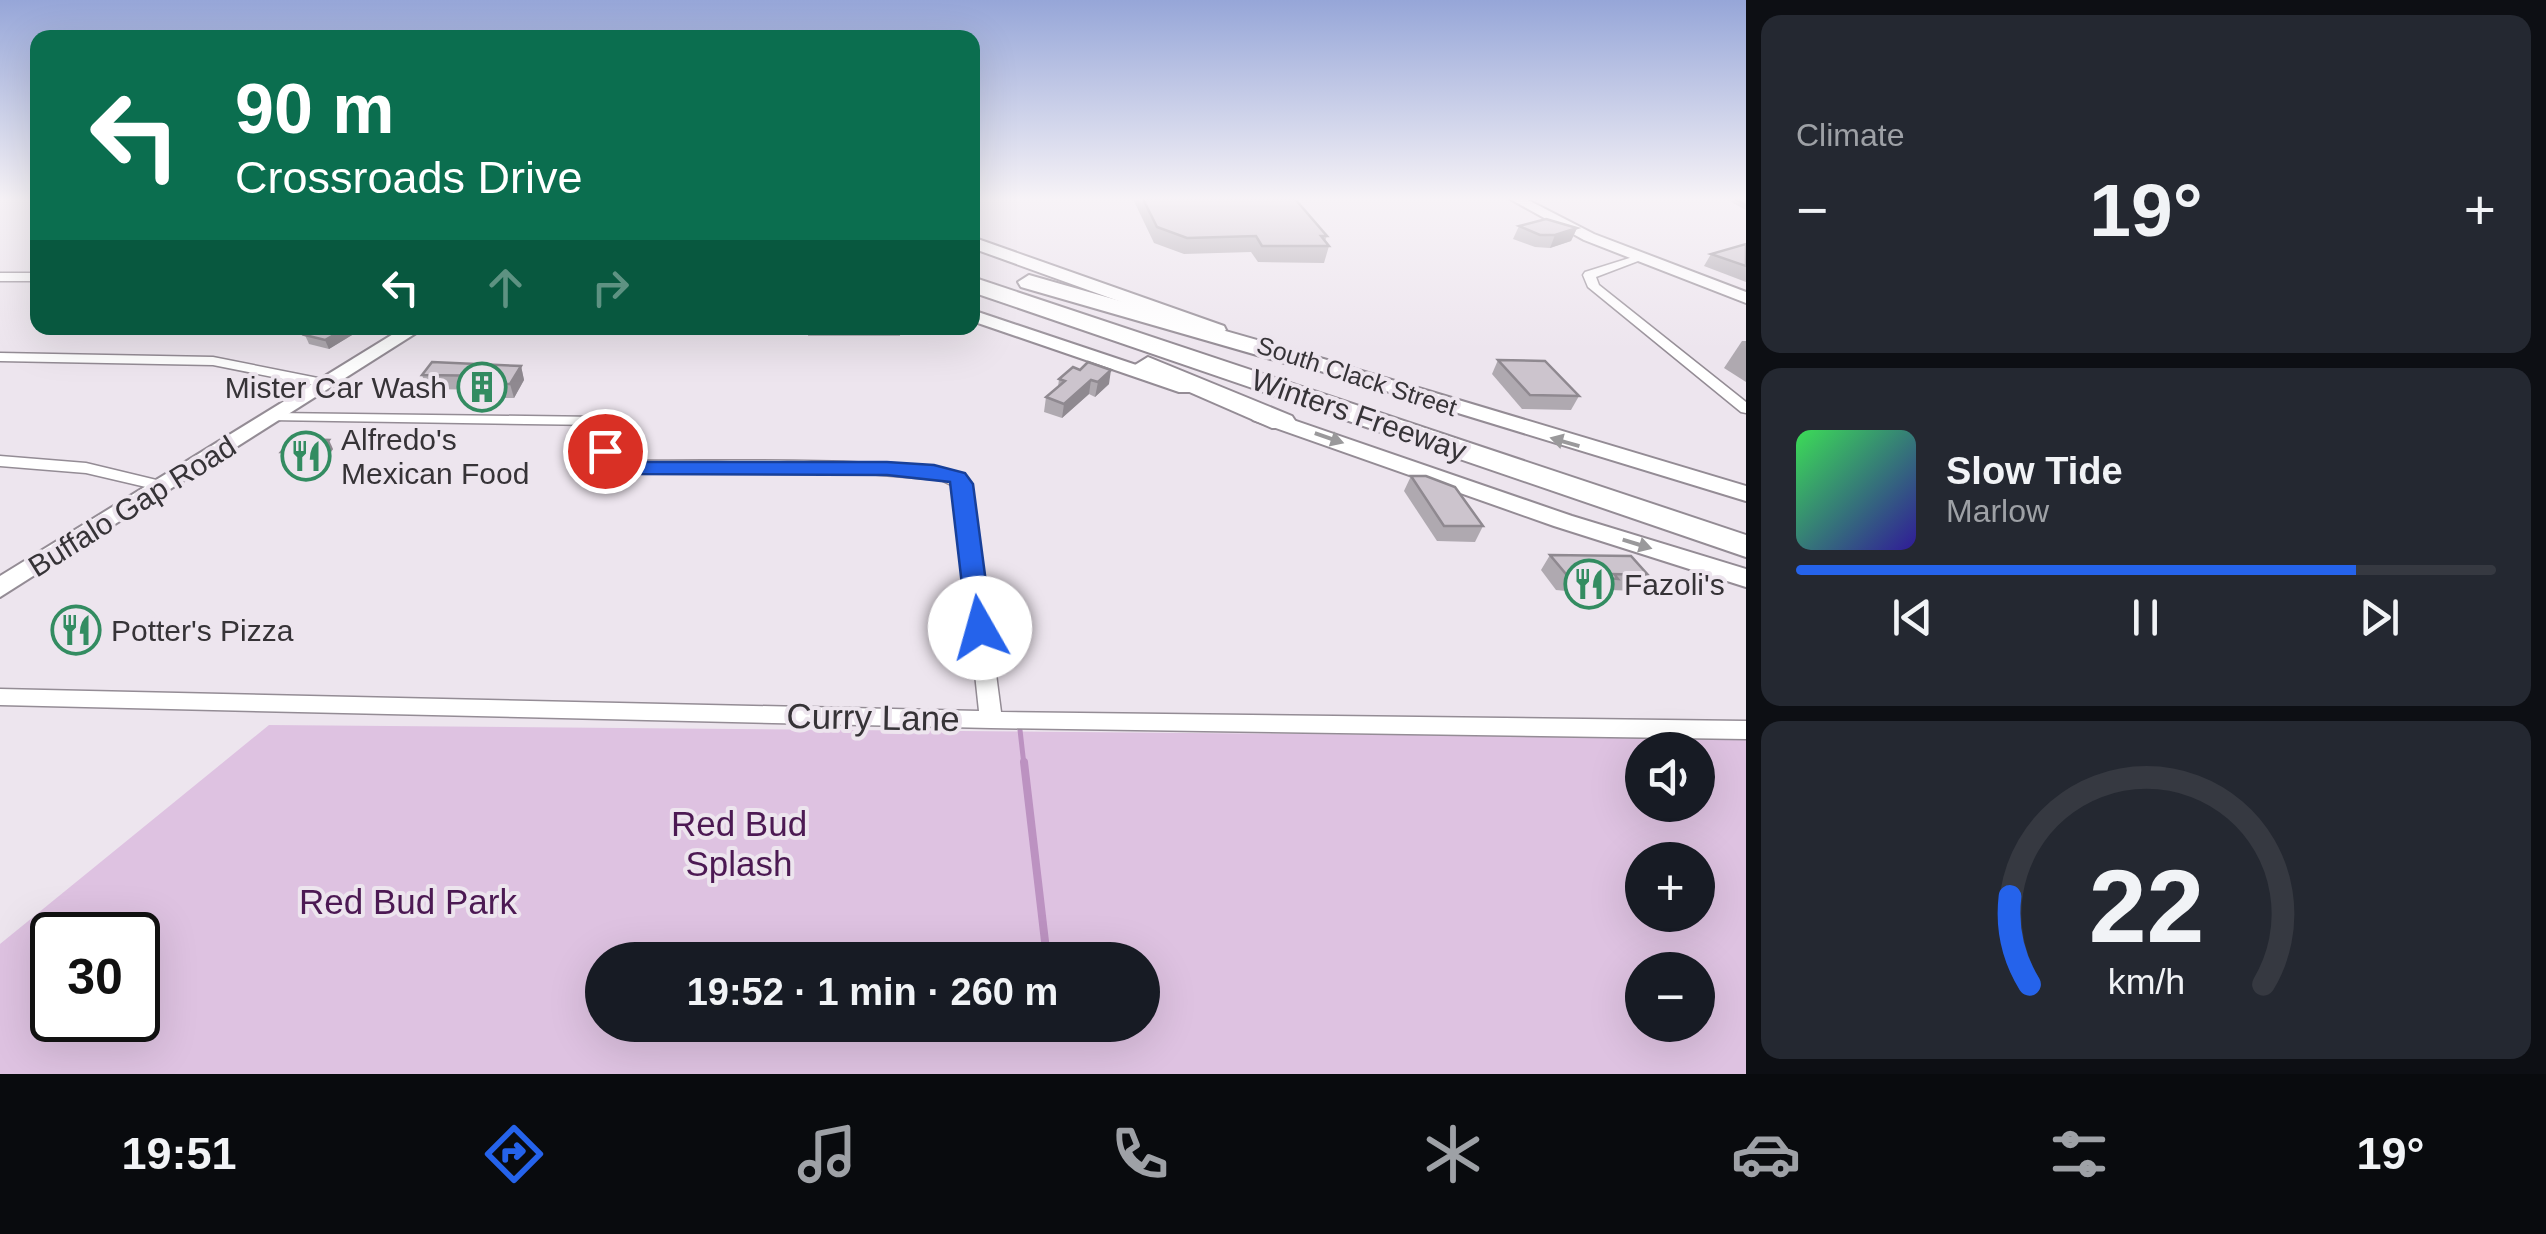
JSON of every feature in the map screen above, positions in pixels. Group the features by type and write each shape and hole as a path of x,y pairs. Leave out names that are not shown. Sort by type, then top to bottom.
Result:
{"highway":[{"path":"980,268 1318,365"},
{"name":"Winters Freeway","path":"980,269 1228,356 1746,523"},
{"name":"Winters Freeway","path":"980,287 1746,546"},
{"path":"980,297 1282,422"}],"main road":[{"name":"South Clack Street","path":"992,249 1318,365 1746,494"},
{"path":"980,318 1563,521 1746,578"},
{"name":"Buffalo Gap Road","path":"0,588 404,335"}],"street":[{"path":"1621,249 1746,298"},
{"path":"1640,258 1589,275 1594,288 1746,408"},
{"path":"0,277 30,277"},
{"path":"0,357 214,361 328,384"},
{"path":"275,417 600,421 609,426 605,459 616,465 887,469 934,471 958,478 963,484 990,720"},
{"path":"0,461 86,468 163,486"},
{"name":"Curry Lane","path":"0,697 990,720 1746,730"}],"green space":[{"name":"Red Bud Park","path":"269,725 1625,737 1625,822 1715,822 1715,738 1746,738 1746,1074 0,1074 0,944 30,920 30,1042 160,1042 160,912 39,912"}],"building":[{"path":"1746,249 1746,266 1711,254"},
{"path":"305,335 334,335 325,340"},
{"path":"1498,360 1545,361 1579,396 1530,395"},
{"path":"432,362 521,366 510,384 493,384 498,376 422,375"},
{"path":"1088,362 1111,370 1098,382 1091,380 1064,404 1046,397 1065,381 1059,379 1073,367 1080,370"},
{"path":"292,439 329,440 319,453 281,452"},
{"path":"1411,476 1426,476 1455,487 1483,526 1444,526"},
{"path":"1550,555 1631,556 1648,575 1614,574 1618,579 1566,574"}],"waterway":[{"path":"1020,730 1024,765"},
{"path":"1024,762 1045,942"}],"place":[{"name":"Mister Car Wash","path":"482,387"},
{"name":"Alfredo's Mexican Food","path":"306,456"},
{"name":"Fazoli's","path":"1589,584"},
{"name":"Potter's Pizza","path":"76,630"}],"route":[{"path":"605,451 605,459 634,468 887,469 934,471 958,478 963,484 980,628"}],"park label":[{"name":"Red Bud Splash","path":"739,843"}]}
